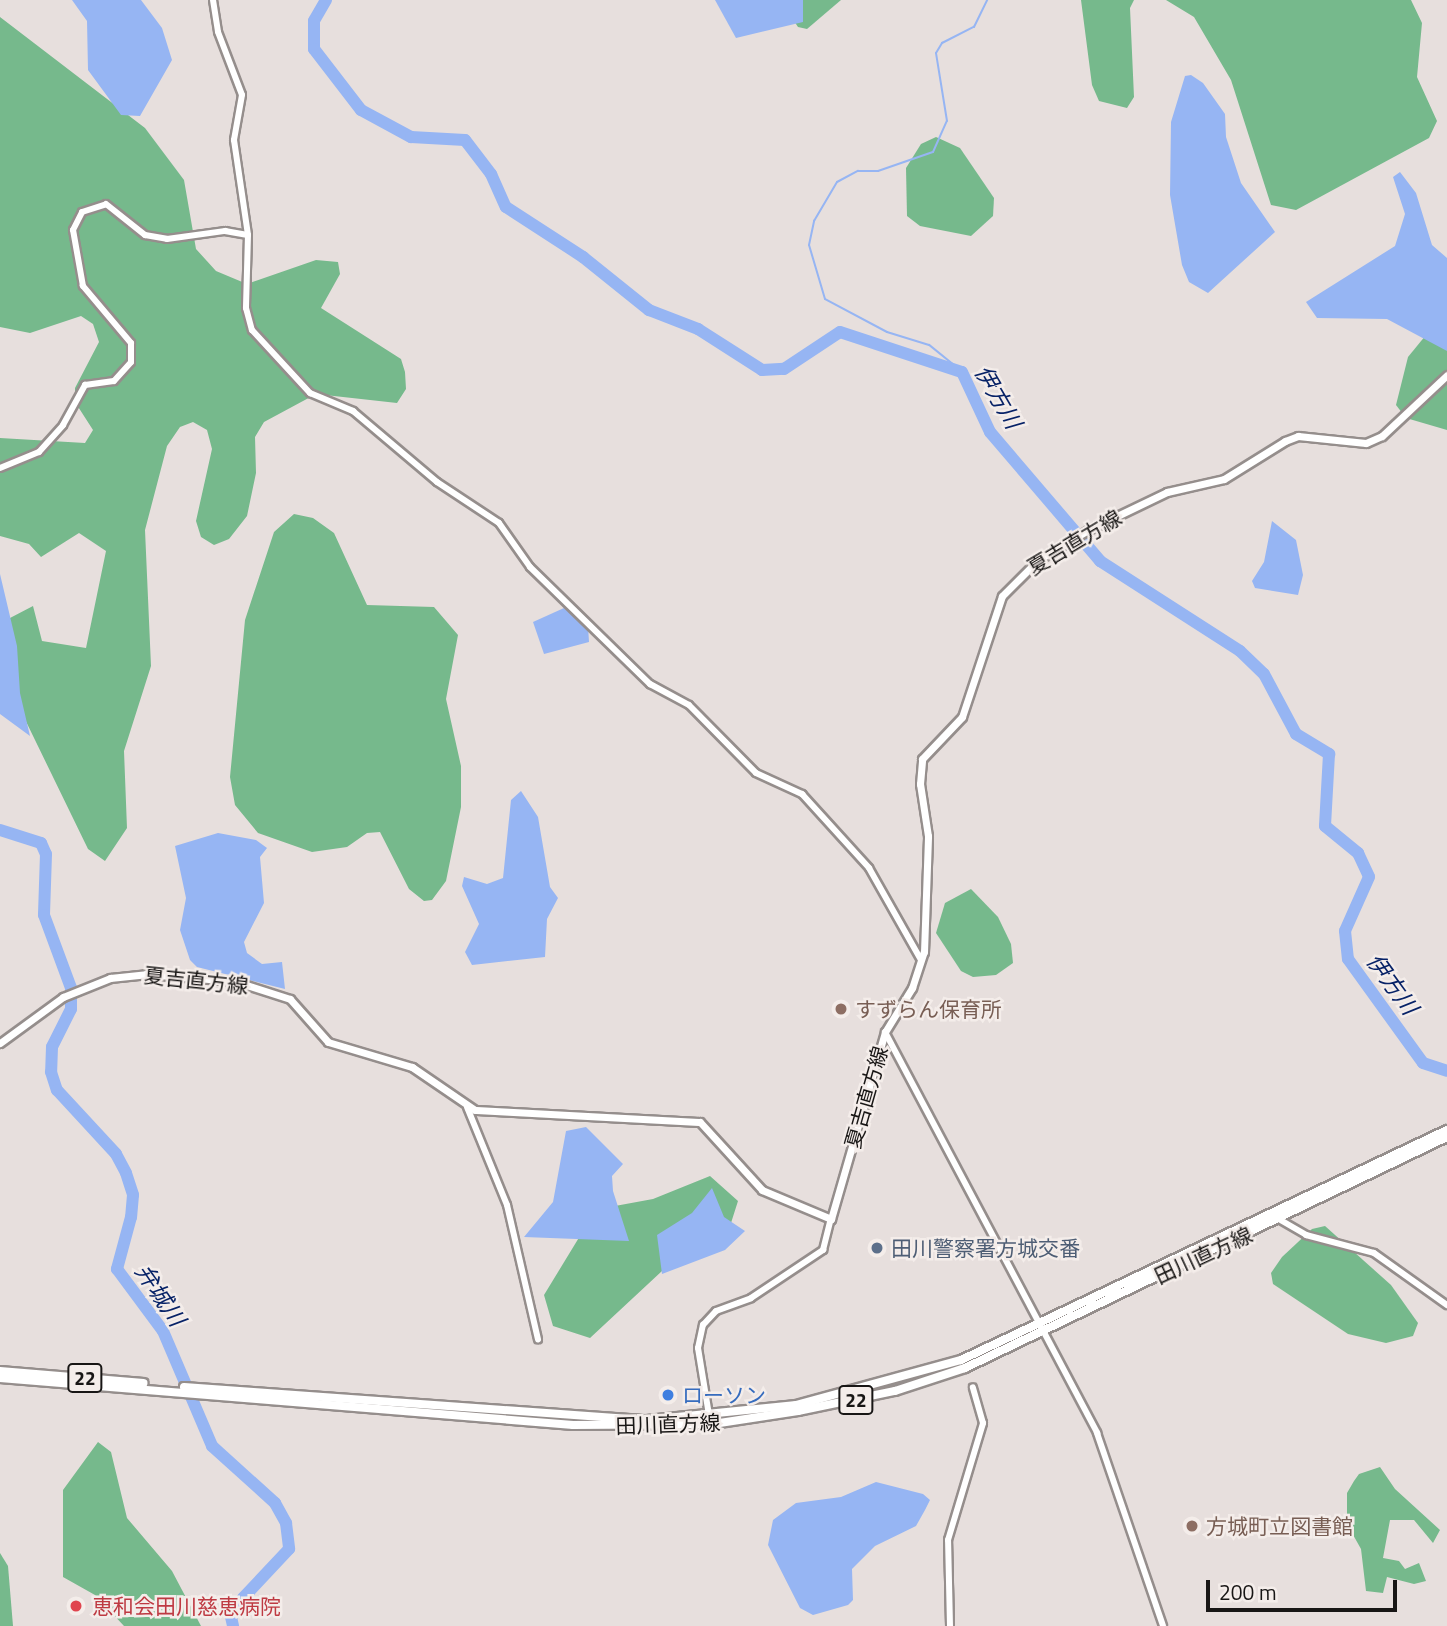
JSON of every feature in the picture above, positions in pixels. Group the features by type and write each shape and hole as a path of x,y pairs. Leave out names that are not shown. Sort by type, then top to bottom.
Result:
{"main road":[{"name":"夏吉直方線","path":"831,1219 885,1032 922,960 928,836 920,784 922,759 966,707 988,624 1002,596 1038,560 1069,540 1167,492 1224,479 1298,436 1366,443 1382,436 1447,375"},
{"name":"夏吉直方線","path":"0,1043 62,997 83,988 125,974 199,976 271,990 290,999 328,1042 412,1068 467,1107"},
{"path":"467,1107 618,1120 690,1119 710,1131 743,1175 762,1190 831,1219"},
{"name":"田川直方線","path":"1277,1218 1447,1130"},
{"name":"田川直方線","path":"0,1371 573,1425 713,1424 895,1391 965,1368 1447,1137"},
{"name":"田川直方線","path":"212,1392 499,1413 709,1417 796,1405 915,1376 1042,1329"},
{"name":"田川直方線","path":"0,1378 171,1388"}],"street":[{"path":"214,0 218,32 242,95 234,140 248,235 247,319 310,393 353,411 437,482 483,509 530,567 650,684 689,705 756,773 802,794 869,867 922,960"},
{"path":"0,468 39,453 64,425 85,386 114,381 131,362 131,343 83,286 73,230 82,212 106,204 145,235 167,239 225,231 248,235"},
{"path":"885,1032 1097,1433 1163,1626"},
{"path":"467,1107 507,1205 538,1339"},
{"path":"1277,1218 1306,1235 1374,1252 1447,1305"},
{"path":"709,1417 698,1349 703,1325 716,1311 751,1298 823,1250 831,1219"},
{"path":"950,1626 947,1540 983,1423 973,1387"}],"green space":[{"path":"780,0 841,0 807,29 798,27"},
{"path":"1081,0 1134,0 1130,8 1134,97 1127,108 1099,101 1092,85"},
{"path":"1166,0 1411,0 1422,23 1417,77 1437,121 1429,138 1296,210 1271,205 1231,80 1194,17"},
{"path":"0,17 145,128 184,180 196,249 216,271 247,284 316,260 338,262 340,274 321,308 401,359 405,372 406,389 397,403 316,394 264,422 255,437 256,473 247,516 229,539 214,545 201,537 196,521 212,449 207,430 193,422 180,427 167,446 145,530 151,666 124,751 127,828 105,861 88,849 0,668 10,618 33,606 42,641 86,648 106,551 79,533 41,557 29,544 0,536 0,438 85,443 93,430 75,402 75,388 99,342 93,324 81,316 30,333 0,327"},
{"path":"936,137 960,148 994,198 993,216 971,236 920,226 907,216 906,168 921,144"},
{"path":"1447,320 1447,430 1406,418 1396,405 1408,357 1435,324"},
{"path":"294,514 313,518 334,533 367,605 434,607 458,635 446,699 461,766 461,807 446,881 432,900 424,901 409,889 380,832 367,833 347,847 312,852 258,833 235,805 230,777 245,620 274,532"},
{"path":"971,889 998,917 1011,944 1013,963 996,975 973,977 961,971 936,933 945,903"},
{"path":"710,1176 738,1201 731,1223 662,1271 590,1338 553,1326 544,1295 583,1231 615,1206 653,1199"},
{"path":"1325,1226 1391,1285 1418,1323 1413,1336 1386,1343 1348,1334 1273,1284 1271,1273 1282,1257 1312,1229"},
{"path":"98,1442 111,1452 127,1518 172,1571 201,1626 124,1626 95,1595 63,1577 63,1490"},
{"path":"1380,1467 1395,1489 1440,1530 1433,1543 1414,1520 1390,1520 1383,1558 1399,1561 1405,1569 1419,1563 1426,1581 1414,1584 1387,1577 1383,1593 1366,1591 1361,1549 1347,1524 1347,1493 1359,1474"},
{"path":"0,1553 8,1566 13,1626 0,1626"}],"water":[{"path":"72,0 141,0 162,28 172,60 140,116 121,115 88,70 87,21"},
{"path":"715,0 803,0 803,22 736,38"},
{"path":"1191,75 1203,83 1225,114 1226,137 1241,183 1275,232 1208,293 1189,282 1182,265 1170,195 1171,122 1185,76"},
{"path":"1400,172 1416,193 1432,245 1447,258 1447,351 1387,319 1317,318 1306,302 1395,246 1405,214 1393,177"},
{"path":"1272,521 1296,540 1303,575 1298,595 1255,588 1252,581 1264,562"},
{"path":"0,574 17,646 20,693 30,736 0,714"},
{"path":"564,608 588,626 589,642 544,654 533,622"},
{"path":"521,791 538,817 550,887 558,898 547,919 545,957 472,965 465,952 479,924 462,886 464,877 487,884 503,878 511,800"},
{"path":"218,833 256,840 267,848 260,857 264,903 244,942 247,953 262,964 282,962 285,989 197,967 190,960 180,930 186,898 175,846"},
{"path":"586,1127 623,1164 612,1176 613,1191 629,1241 524,1237 553,1202 566,1131"},
{"path":"712,1188 724,1217 745,1231 725,1250 662,1274 657,1235 692,1213"},
{"path":"876,1482 923,1494 930,1500 916,1526 875,1546 852,1569 853,1600 848,1605 813,1615 800,1608 768,1545 773,1520 796,1503 841,1497"}],"waterway":[{"name":"伊方川","path":"326,0 314,21 314,49 361,110 411,137 465,140 491,174 506,207 583,257 649,310 698,329 762,370 784,369 840,332 962,372 990,432 1100,561 1240,651 1264,674 1296,734 1329,754 1325,826 1358,853 1369,877 1345,931 1348,959 1423,1063 1447,1071"},
{"path":"954,365 929,345 887,332 825,299 809,245 814,221 837,182 858,171 878,171 933,152 947,121 936,53 942,43 974,27 987,0"},
{"name":"弁城川","path":"0,830 41,843 46,854 44,915 71,988 71,1009 52,1047 51,1072 57,1090 116,1154 126,1173 133,1195 131,1217 117,1269 163,1331 212,1446 275,1503 286,1523 289,1549 243,1598 231,1617 233,1626"}],"place":[{"name":"すずらん保育所","path":"841,1009"},
{"name":"田川警察署方城交番","path":"877,1248"},
{"name":"ローソン","path":"668,1395"},
{"name":"方城町立図書館","path":"1192,1526"},
{"name":"恵和会田川慈恵病院","path":"76,1606"}]}
